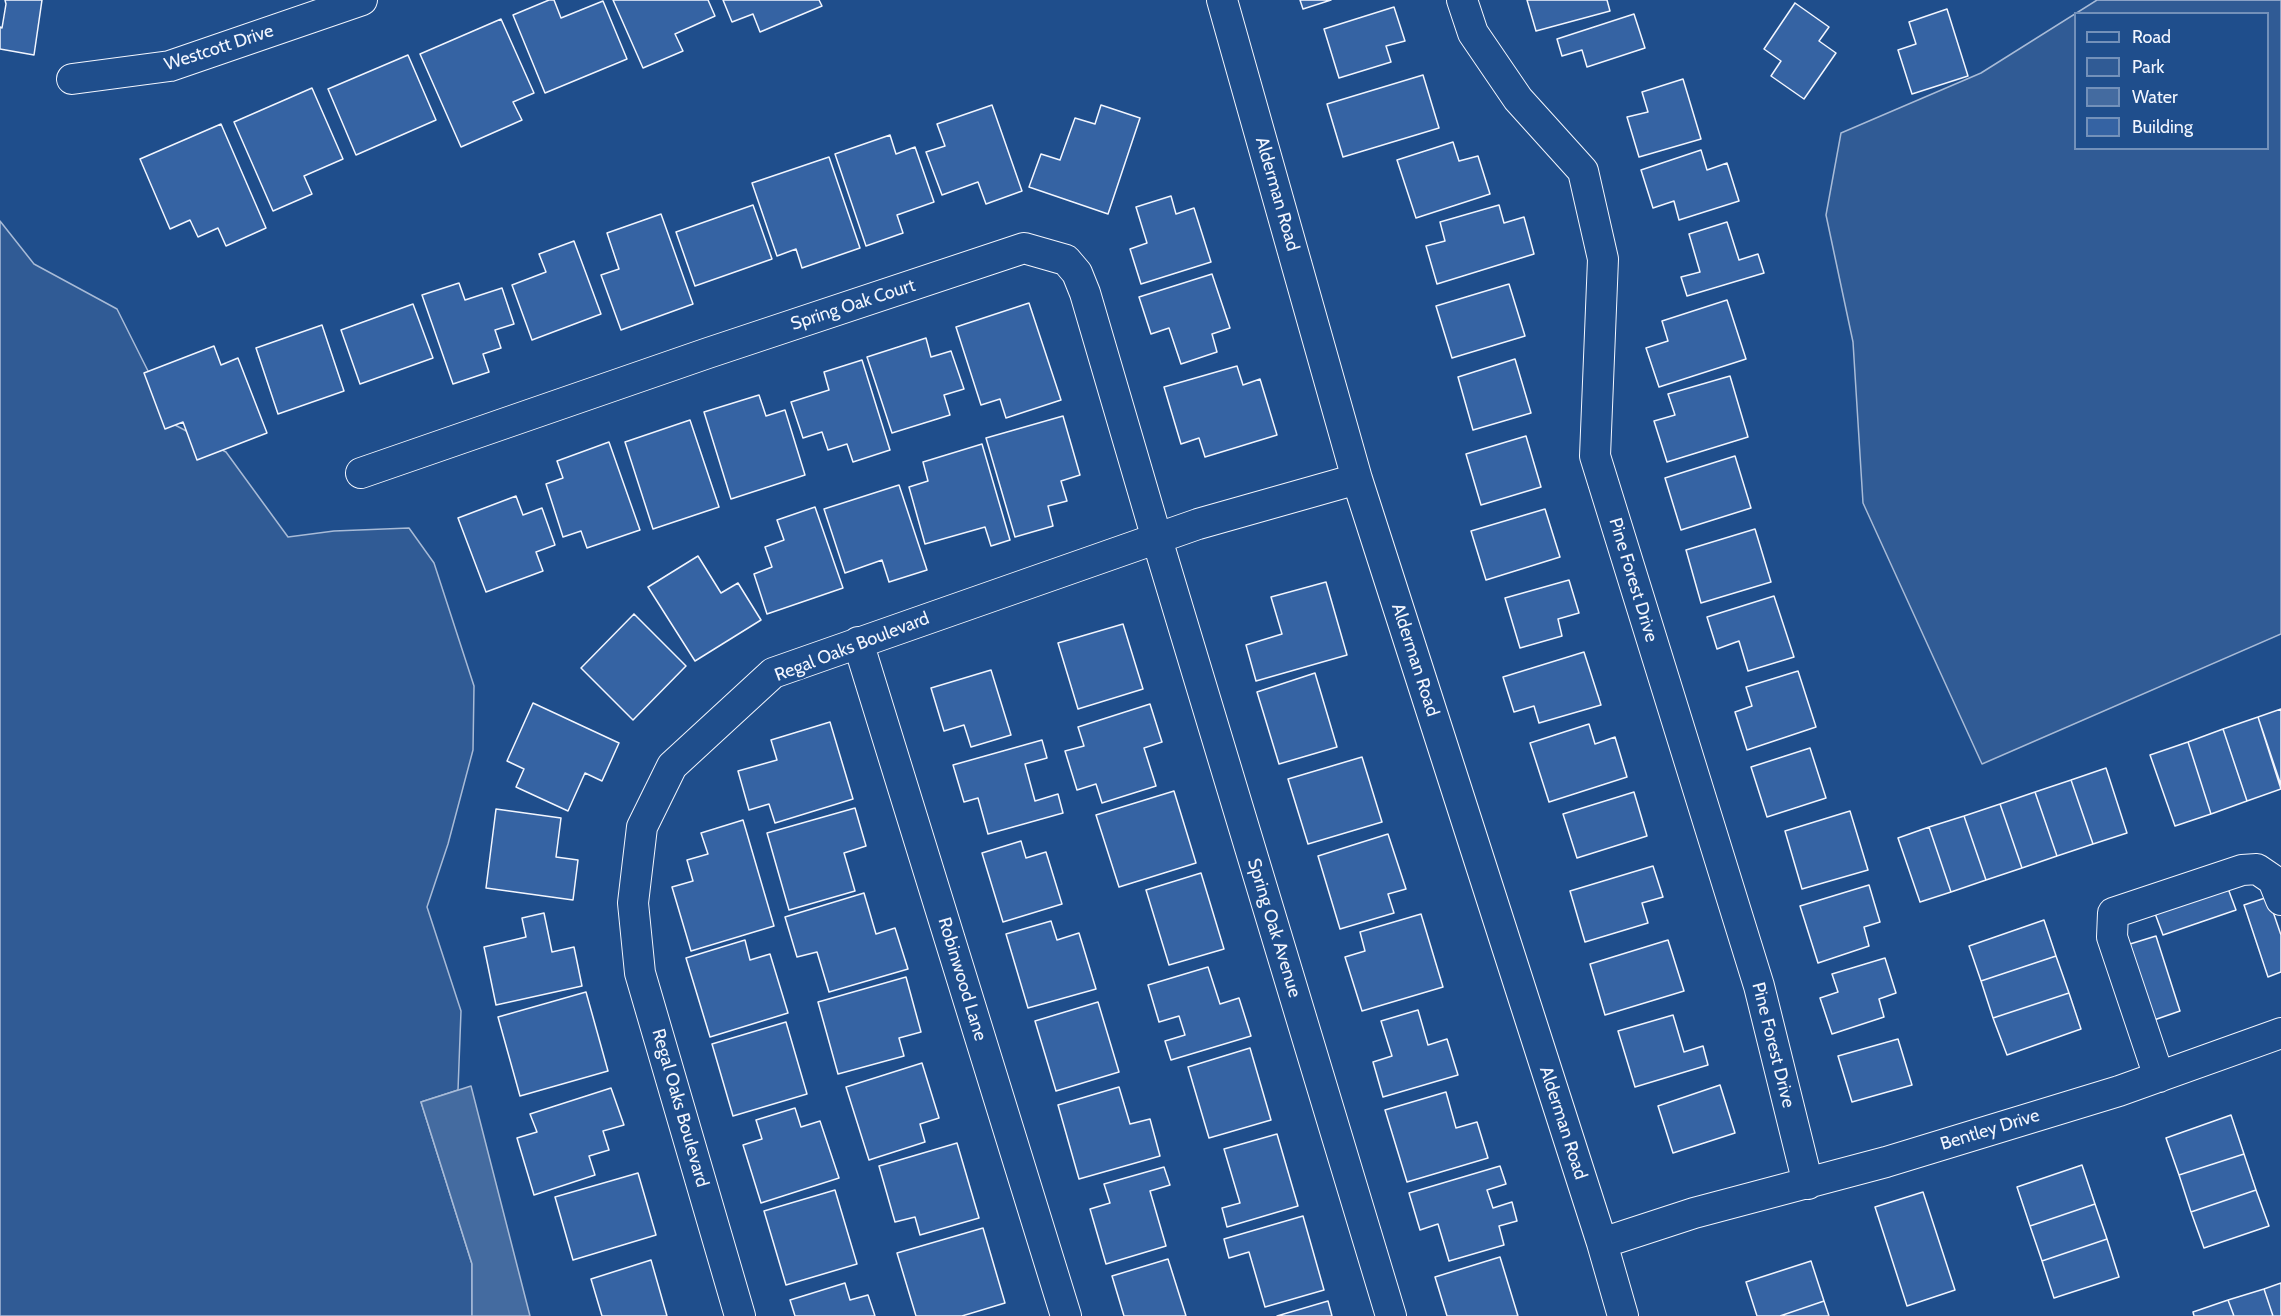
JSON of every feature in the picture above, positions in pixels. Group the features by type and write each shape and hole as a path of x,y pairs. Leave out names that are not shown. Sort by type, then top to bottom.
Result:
{"street":[{"name":"Westcott Drive","path":"72,79 170,66 362,0"},
{"name":"Alderman Road","path":"1222,0 1357,479 1602,1243 1623,1316"},
{"name":"Pine Forest Drive","path":"1462,0 1473,33 1518,99 1583,171 1603,259 1595,456 1759,986 1808,1184"},
{"name":"Spring Oak Court","path":"361,473 708,353 1024,248 1066,260 1077,273 1085,293 1157,539"},
{"name":"Regal Oaks Boulevard","path":"740,1316 640,973 633,903 642,827 672,766 773,673 1198,524 1357,479"},
{"name":"Spring Oak Avenue","path":"1157,539 1391,1316"},
{"name":"Robinwood Lane","path":"858,642 1066,1316"},
{"path":"2159,1077 2112,937 2113,913 2242,870 2257,869 2273,880 2281,900"},
{"name":"Bentley Drive","path":"1602,1243 1694,1213 1808,1184 2119,1091 2281,1034"}],"green space":[{"path":"2097,0 2281,0 2281,634 1982,764 1863,503 1853,342 1826,215 1841,133 1981,73 2074,14 2074,150 2269,150 2269,12 2078,12"},
{"path":"0,221 34,264 117,309 175,425 226,452 288,537 334,531 409,528 434,563 474,686 473,750 448,844 427,907 461,1011 458,1090 421,1102 472,1264 472,1316 0,1316"}],"water":[{"path":"471,1086 530,1316 472,1316 472,1264 421,1102"}],"building":[{"path":"5,0 42,0 34,55 0,49 0,27 2,28"},
{"path":"554,0 561,18 603,1 627,59 545,93 513,15"},
{"path":"613,0 708,0 715,16 675,34 683,51 643,68"},
{"path":"723,0 819,0 822,6 760,32 753,14 732,22"},
{"path":"1300,0 1331,0 1303,9"},
{"path":"1527,0 1607,0 1610,11 1536,31"},
{"path":"1795,3 1829,27 1819,41 1836,53 1804,99 1771,76 1781,61 1764,49"},
{"path":"1394,7 1405,41 1386,46 1391,62 1339,78 1324,29"},
{"path":"1947,9 1968,76 1912,94 1898,50 1916,44 1909,22"},
{"path":"1634,14 1645,48 1587,67 1582,50 1562,56 1557,39"},
{"path":"501,19 534,93 513,102 522,120 461,147 420,54"},
{"path":"408,55 436,120 356,155 328,89"},
{"path":"1423,75 1439,128 1343,157 1327,104"},
{"path":"1683,79 1701,139 1639,157 1627,117 1648,112 1642,92"},
{"path":"312,88 343,159 304,176 312,194 273,211 234,122"},
{"path":"992,105 1022,191 986,204 978,182 942,195 926,152 945,146 937,124"},
{"path":"1101,105 1140,118 1108,214 1029,187 1041,154 1060,160 1075,118 1095,124"},
{"path":"221,124 266,228 226,246 218,228 198,237 190,220 170,229 140,159"},
{"path":"890,135 896,154 915,147 934,202 897,215 903,233 866,246 835,154"},
{"path":"1453,142 1459,161 1478,156 1490,194 1416,218 1397,160"},
{"path":"1701,150 1707,170 1727,163 1739,201 1679,220 1674,201 1653,208 1641,170"},
{"path":"829,157 860,248 802,268 796,249 777,256 752,183"},
{"path":"1171,196 1176,214 1194,208 1211,262 1141,284 1130,249 1147,243 1136,207"},
{"path":"753,205 772,259 695,286 676,232"},
{"path":"1499,205 1504,223 1524,217 1534,254 1437,284 1426,246 1445,241 1440,222"},
{"path":"661,214 693,304 621,330 601,275 619,269 607,233"},
{"path":"1727,222 1739,260 1758,254 1764,273 1687,296 1681,277 1700,272 1689,234"},
{"path":"574,241 601,314 532,340 512,285 546,272 539,254"},
{"path":"1212,274 1230,328 1212,334 1217,352 1181,364 1169,328 1151,334 1139,297"},
{"path":"459,283 465,300 502,288 514,324 495,330 501,348 483,354 489,372 453,384 422,295"},
{"path":"1509,284 1525,336 1452,358 1436,306"},
{"path":"1727,300 1746,359 1659,387 1646,348 1668,341 1662,321"},
{"path":"1029,303 1061,400 1006,418 1000,399 981,405 956,327"},
{"path":"413,304 433,358 360,384 341,330"},
{"path":"322,325 344,391 278,414 256,348"},
{"path":"926,338 931,357 951,351 964,389 944,395 950,415 892,433 867,357"},
{"path":"214,346 221,365 238,358 267,433 197,460 183,422 165,429 144,373"},
{"path":"1515,359 1531,413 1473,430 1458,377"},
{"path":"862,360 890,450 853,462 847,444 828,450 822,432 803,438 791,402 829,390 824,372"},
{"path":"1237,366 1243,385 1260,379 1277,435 1205,457 1199,438 1181,444 1164,387"},
{"path":"1730,376 1748,437 1667,462 1654,421 1675,415 1668,394"},
{"path":"759,395 766,416 785,410 805,475 731,499 704,412"},
{"path":"1063,416 1080,475 1061,481 1067,501 1048,506 1053,526 1015,537 986,438"},
{"path":"690,420 719,507 653,529 625,442"},
{"path":"1526,436 1541,487 1481,505 1466,454"},
{"path":"609,442 640,530 587,548 581,531 563,537 546,484 563,478 557,461"},
{"path":"982,444 1010,540 991,546 985,527 925,544 909,487 928,481 923,462"},
{"path":"1735,456 1751,508 1681,530 1665,478"},
{"path":"899,485 927,570 889,582 882,560 845,573 824,509"},
{"path":"516,496 523,515 542,508 555,545 536,552 543,571 486,592 458,518"},
{"path":"815,507 843,588 767,614 754,574 772,567 765,547 784,540 777,520"},
{"path":"1545,509 1560,557 1486,580 1471,531"},
{"path":"1755,529 1771,582 1701,603 1686,550"},
{"path":"698,556 721,593 738,583 761,620 695,661 648,587"},
{"path":"1569,580 1579,613 1558,619 1562,636 1520,648 1505,598"},
{"path":"1326,582 1347,655 1256,681 1246,645 1282,634 1271,597"},
{"path":"1774,596 1794,657 1748,671 1739,641 1717,649 1707,617"},
{"path":"634,614 686,666 633,720 581,668"},
{"path":"1123,624 1143,689 1078,709 1058,643"},
{"path":"1584,652 1601,705 1539,723 1534,706 1514,712 1503,677"},
{"path":"991,670 1011,735 971,747 964,725 944,731 931,688"},
{"path":"1798,671 1816,727 1747,750 1735,712 1752,706 1746,687"},
{"path":"1315,673 1337,747 1279,764 1257,692"},
{"path":"533,703 619,743 602,781 585,773 568,811 516,787 524,769 507,761"},
{"path":"1150,704 1162,742 1144,748 1156,786 1102,803 1096,784 1077,790 1065,751 1084,746 1078,727"},
{"path":"2281,709 2281,785 2258,717"},
{"path":"2258,717 2281,789 2247,801 2223,729"},
{"path":"830,722 853,799 775,823 769,804 749,810 738,771 777,760 771,740"},
{"path":"1589,724 1595,744 1615,737 1627,777 1549,802 1530,743"},
{"path":"2223,729 2247,801 2211,814 2188,742"},
{"path":"1042,740 1047,758 1025,764 1035,801 1058,794 1063,813 988,834 978,798 964,802 953,765"},
{"path":"2188,742 2211,814 2175,826 2150,755"},
{"path":"1810,748 1826,798 1767,817 1751,767"},
{"path":"1362,757 1382,822 1308,844 1288,779"},
{"path":"2106,768 2127,833 2093,844 2071,780"},
{"path":"2071,780 2093,844 2057,856 2035,792"},
{"path":"1174,791 1196,863 1119,887 1096,815"},
{"path":"1634,792 1647,836 1577,858 1563,814"},
{"path":"2035,792 2057,856 2022,868 2000,804"},
{"path":"2000,804 2022,868 1986,880 1964,816"},
{"path":"855,808 866,846 844,853 855,891 789,910 767,833"},
{"path":"496,809 561,818 556,857 578,860 573,900 486,888"},
{"path":"1850,811 1868,870 1802,889 1785,831"},
{"path":"1964,816 1986,880 1951,892 1929,827"},
{"path":"743,820 774,926 691,951 672,887 693,881 687,860 708,854 701,833"},
{"path":"1929,827 1951,892 1920,902 1898,838"},
{"path":"1388,834 1406,889 1388,894 1394,913 1340,929 1318,856"},
{"path":"1021,841 1026,858 1046,852 1062,904 1003,922 982,853"},
{"path":"1653,866 1663,897 1642,903 1648,923 1585,942 1570,891"},
{"path":"1201,873 1224,949 1169,965 1146,890"},
{"path":"2226,883 2236,910 2163,935 2153,908"},
{"path":"1869,885 1880,922 1864,927 1869,946 1818,963 1800,906"},
{"path":"864,893 876,934 895,928 908,969 829,992 817,952 797,957 785,917"},
{"path":"2268,897 2281,935 2281,972 2268,977 2244,905"},
{"path":"544,913 552,952 574,947 582,986 496,1005 484,947 526,937 522,918"},
{"path":"1421,914 1443,987 1362,1011 1345,957 1365,951 1360,932"},
{"path":"2044,920 2056,956 1981,981 1969,946"},
{"path":"1051,921 1057,940 1079,933 1096,989 1028,1008 1006,934"},
{"path":"2156,936 2180,1011 2154,1020 2130,944"},
{"path":"745,940 750,960 770,954 788,1013 710,1037 686,958"},
{"path":"1668,940 1684,991 1605,1015 1590,964"},
{"path":"2056,956 2069,993 1993,1018 1981,981"},
{"path":"1885,958 1896,993 1879,999 1884,1017 1832,1034 1820,998 1838,992 1832,974"},
{"path":"1208,967 1220,1004 1239,998 1251,1036 1171,1060 1165,1041 1185,1035 1179,1016 1159,1022 1148,985"},
{"path":"906,977 921,1032 899,1038 904,1056 838,1074 818,1002"},
{"path":"586,992 608,1071 520,1096 498,1017"},
{"path":"2069,993 2081,1029 2007,1055 1993,1018"},
{"path":"1098,1002 1119,1072 1056,1091 1035,1021"},
{"path":"1418,1010 1428,1045 1447,1039 1458,1075 1383,1097 1373,1062 1392,1056 1381,1021"},
{"path":"1673,1015 1684,1052 1703,1046 1708,1065 1635,1087 1618,1031"},
{"path":"786,1022 807,1094 733,1116 712,1044"},
{"path":"1898,1039 1912,1085 1852,1102 1838,1056"},
{"path":"1250,1048 1271,1120 1209,1138 1188,1067"},
{"path":"922,1063 939,1118 920,1124 925,1142 869,1160 846,1087"},
{"path":"1720,1085 1735,1133 1673,1153 1658,1106"},
{"path":"1119,1087 1130,1124 1150,1119 1160,1156 1079,1179 1058,1105"},
{"path":"611,1088 624,1125 603,1131 609,1150 589,1156 595,1175 534,1195 517,1138 537,1132 530,1114"},
{"path":"1446,1092 1456,1128 1477,1122 1488,1158 1407,1182 1385,1110"},
{"path":"795,1108 801,1127 820,1121 839,1178 761,1203 743,1145 762,1139 756,1120"},
{"path":"2231,1115 2244,1154 2179,1175 2166,1138"},
{"path":"1277,1134 1298,1206 1227,1227 1222,1208 1240,1203 1224,1149"},
{"path":"957,1143 979,1218 920,1235 915,1217 895,1222 879,1166"},
{"path":"2244,1154 2256,1190 2191,1212 2179,1175"},
{"path":"2082,1165 2095,1204 2030,1226 2017,1187"},
{"path":"1500,1166 1506,1184 1487,1190 1493,1208 1512,1202 1517,1221 1499,1226 1504,1245 1449,1261 1438,1224 1420,1230 1409,1193"},
{"path":"1164,1167 1170,1185 1150,1191 1166,1246 1106,1264 1090,1209 1110,1203 1104,1184"},
{"path":"638,1173 656,1235 573,1260 555,1197"},
{"path":"835,1190 857,1264 786,1285 764,1211"},
{"path":"2256,1190 2269,1226 2204,1248 2191,1212"},
{"path":"1923,1192 1955,1290 1907,1306 1875,1207"},
{"path":"2095,1204 2107,1239 2042,1261 2030,1226"},
{"path":"1303,1216 1324,1290 1265,1307 1249,1252 1229,1258 1224,1239"},
{"path":"983,1228 1005,1303 962,1316 916,1316 897,1253"},
{"path":"2107,1239 2119,1277 2054,1298 2042,1261"},
{"path":"1500,1257 1518,1316 1447,1316 1435,1277"},
{"path":"1168,1259 1186,1316 1124,1316 1112,1276"},
{"path":"651,1260 667,1316 602,1316 591,1279"},
{"path":"1811,1261 1824,1301 1780,1316 1757,1316 1746,1282"},
{"path":"845,1283 850,1300 868,1295 875,1316 795,1316 790,1300"},
{"path":"2281,1283 2281,1316 2273,1316 2264,1289"},
{"path":"2264,1289 2273,1316 2234,1316 2228,1300"},
{"path":"2228,1300 2234,1316 2194,1316 2193,1312"},
{"path":"1328,1301 1332,1316 1277,1316"},
{"path":"1824,1301 1829,1316 1780,1316"}]}
